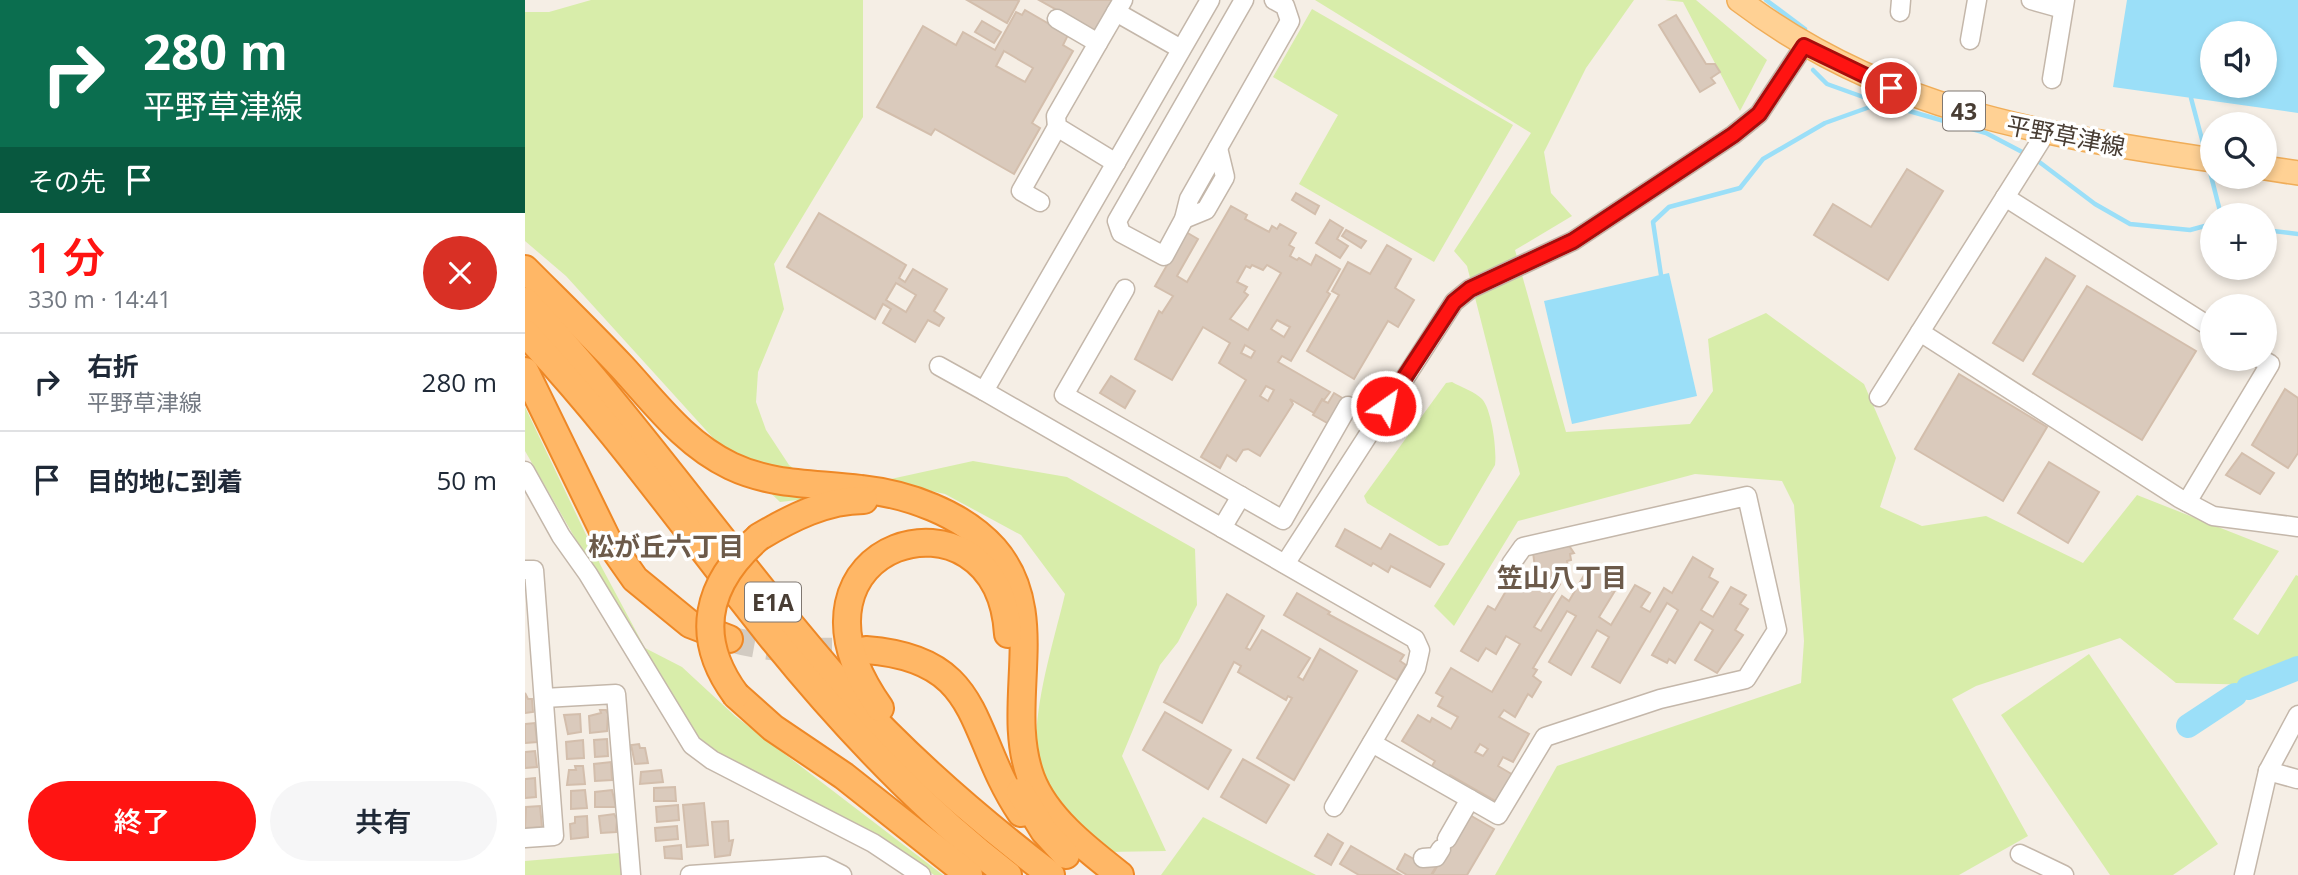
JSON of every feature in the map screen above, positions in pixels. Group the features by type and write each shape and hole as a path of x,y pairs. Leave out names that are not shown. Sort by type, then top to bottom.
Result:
{"highway":[{"path":"525,270 594,338 673,424 713,456 768,479 808,486 864,489 922,503 971,528 993,547 1009,569 1019,591 1023,616 1021,728 1025,758 1032,781 1064,825 1120,875"},
{"name":"E1A","path":"525,301 621,409 847,690 952,794 1058,865"},
{"name":"E1A","path":"525,332 601,419 770,635 827,702 876,757 928,807 1008,875"},
{"path":"525,371 607,539 635,579 690,624 729,639"},
{"path":"922,503 857,500 831,504 782,523 759,537 731,564 721,581 710,620 715,660 736,695 773,728 843,776 969,875"},
{"path":"952,794 874,700 862,680 846,635 851,593 862,574 876,559 913,542 931,541 969,555 984,568 996,585 1008,630 1004,715 1012,772 1058,865"},
{"path":"866,650 914,657 946,676 970,707 1010,796 1058,865 1092,875"}],"main road":[{"name":"平野草津線","path":"1739,0 1804,46 1908,94 2040,142 2200,159"},
{"path":"2277,170 2298,173"}],"street":[{"path":"984,391 1210,0"},
{"path":"1244,0 1117,220 1121,233 1164,256 1184,219 1206,210 1225,177 1218,148 1290,21 1285,6 1274,0"},
{"path":"1970,40 1977,0"},
{"path":"2031,0 2064,4 2052,79"},
{"path":"1040,202 1021,191 1057,127 1056,116 1120,6 1181,50"},
{"path":"1057,19 1098,43"},
{"path":"1285,564 1454,302 1470,289 1573,241 1733,135 1759,114 1804,46"},
{"path":"1057,127 1116,163"},
{"path":"1879,397 2040,142"},
{"path":"2005,197 2200,320"},
{"path":"1125,289 1064,394 1283,520 1348,406"},
{"path":"1920,332 2213,516 2298,527"},
{"path":"939,366 1415,639 1420,650 1416,668 1334,807"},
{"path":"2187,502 2266,371"},
{"path":"525,471 561,536 588,574 692,745 712,760 873,843 921,875"},
{"path":"1222,528 1241,496"},
{"path":"1372,743 1498,814 1545,737 1660,699 1746,679 1777,630 1747,496 1523,547 1511,564"},
{"path":"525,570 534,570 554,836 525,838"},
{"path":"544,698 616,694 631,875"},
{"path":"2244,875 2268,771 2298,715"},
{"path":"2268,771 2297,779"},
{"path":"1423,858 1436,857 1470,799"},
{"path":"2019,854 2064,875"},
{"path":"701,875 778,873 824,866 842,875"}],"green space":[{"path":"591,0 863,0 863,117 774,264 784,309 758,372 756,402 766,430 789,465 827,493 973,461 1067,477 1195,549 1197,605 1178,642 1160,665 1122,756 1166,851 1106,852 1045,784 1038,766 1038,718 1065,594 1021,535 945,494 913,487 780,502 714,439 566,276 525,241 525,12 549,12"},
{"path":"1315,0 1634,0 1586,68 1544,152 1551,193 1572,216 1515,250 1566,432 1690,424 1713,391 1708,339 1766,313 1864,384 1896,458 1880,507 1922,526 1986,516 2083,563 2137,495 2279,551 2233,619 2258,635 2296,575 2298,576 2298,676 2260,685 2176,683 2120,638 1976,686 1952,699 2028,836 1959,875 1495,875 1557,766 1801,683 1804,641 1794,505 1782,481 1695,474 1518,521 1454,626 1434,606 1520,474 1467,266 1454,251 1531,133"},
{"path":"1665,0 1696,0 1767,60 1740,111 1683,2"},
{"path":"1312,9 1513,125 1434,262 1299,184 1338,115 1273,77"},
{"path":"1452,382 1476,394 1486,404 1493,431 1495,465 1448,545 1439,546 1367,503 1364,496 1446,383"},
{"path":"525,407 601,566 645,648 682,667 735,716 943,875 934,875 873,832 736,766 705,747 630,634 525,451"},
{"path":"2089,654 2218,844 2173,875 2110,875 2001,715"},
{"path":"1203,817 1316,875 1161,875"},
{"path":"619,853 621,875 525,875 525,861"}],"water":[{"path":"2127,0 2298,0 2298,113 2113,87"},
{"path":"1669,273 1697,396 1572,424 1544,301"}],"building":[{"path":"967,0 1017,0 1019,1 1007,23"},
{"path":"1039,0 1114,0 1096,32"},
{"path":"1025,10 1068,35 1063,45 1073,51 1032,123 1040,128 1014,174 935,129 931,135 877,107 923,26 956,45 963,32 995,50 1016,12 1022,15","holes":["1004,51 1033,68 1025,82 996,66"]},
{"path":"1676,15 1706,64 1715,64 1720,72 1711,78 1715,83 1700,92 1659,25"},
{"path":"982,21 1001,32 994,43 975,32"},
{"path":"1907,169 1943,191 1888,280 1814,235 1833,204 1871,227"},
{"path":"1296,193 1319,206 1315,214 1292,200"},
{"path":"1231,206 1247,215 1245,219 1269,232 1272,226 1277,229 1280,224 1296,233 1289,245 1294,248 1290,256 1311,265 1316,255 1340,269 1327,292 1330,294 1291,361 1282,356 1278,362 1330,392 1322,399 1314,413 1290,399 1293,404 1260,456 1248,449 1243,450 1236,461 1227,455 1220,468 1201,457 1246,380 1219,363 1230,343 1203,327 1172,380 1135,359 1159,311 1162,313 1173,296 1155,286 1186,232 1198,239 1177,276 1187,282","holes":["1252,265 1263,270 1267,265 1281,273 1248,330 1230,319 1248,295 1244,292 1247,287 1237,282 1246,266 1250,268","1277,320 1290,327 1284,337 1271,329","1245,345 1255,351 1251,358 1241,353","1266,386 1274,390 1268,401 1260,396"]},
{"path":"819,213 906,265 899,278 905,282 913,269 947,289 934,311 944,318 939,326 928,320 915,342 883,323 891,309 883,304 875,319 787,267","holes":["896,283 916,295 906,312 886,300"]},
{"path":"1330,220 1343,228 1337,239 1348,246 1340,258 1316,243"},
{"path":"1346,230 1366,241 1361,248 1342,236"},
{"path":"1387,245 1411,259 1395,288 1414,300 1398,327 1388,321 1354,379 1307,351 1339,295 1332,291 1348,262 1370,274"},
{"path":"2046,258 2075,276 2023,361 1993,343"},
{"path":"2087,286 2196,351 2142,440 2033,374"},
{"path":"1959,374 2047,427 2003,501 1915,449"},
{"path":"1111,376 1135,391 1125,408 1100,393"},
{"path":"2285,389 2298,398 2298,453 2288,468 2252,445"},
{"path":"1334,393 1344,399 1329,424 1313,415 1322,400 1328,403"},
{"path":"2242,453 2274,473 2260,494 2226,475"},
{"path":"2049,462 2099,492 2068,543 2018,513"},
{"path":"1345,529 1381,549 1390,534 1444,564 1430,587 1391,566 1388,572 1373,563 1371,566 1336,546"},
{"path":"1568,544 1574,553 1570,554 1571,560 1567,561 1568,567 1563,568 1564,574 1549,577 1535,568 1533,552"},
{"path":"1693,557 1713,569 1709,577 1718,582 1701,610 1713,617 1731,587 1746,595 1740,604 1748,609 1735,630 1743,635 1717,673 1695,660 1713,630 1700,622 1675,663 1669,659 1667,663 1652,655 1678,610 1667,603 1620,683 1592,667 1609,637 1597,630 1571,675 1549,662 1576,616 1567,611 1533,668 1537,670 1533,676 1541,682 1532,697 1528,694 1515,717 1504,710 1499,717 1529,734 1513,762 1503,757 1498,766 1515,776 1499,803 1450,775 1446,781 1429,771 1435,761 1402,741 1418,715 1430,722 1432,718 1451,729 1458,717 1438,706 1443,697 1436,693 1451,668 1492,692 1520,644 1506,636 1496,654 1486,648 1478,661 1461,651 1488,606 1495,610 1520,567 1531,574 1533,569 1560,584 1534,627 1541,631 1562,596 1569,601 1590,565 1611,577 1607,584 1616,589 1599,617 1611,625 1635,585 1650,593 1641,607 1650,612 1664,588 1672,593","holes":["1480,744 1488,749 1483,756 1475,752"]},
{"path":"1297,593 1330,612 1328,614 1404,655 1400,661 1406,665 1397,680 1284,615"},
{"path":"1227,594 1264,616 1246,648 1250,650 1262,630 1310,658 1298,677 1303,680 1320,649 1357,671 1294,780 1257,758 1292,698 1288,696 1286,700 1238,672 1241,666 1234,662 1202,723 1164,702"},
{"path":"525,693 528,699 532,699 533,712 525,713"},
{"path":"600,710 606,710 608,714 607,731 590,733 589,716 601,713"},
{"path":"1165,712 1231,750 1208,789 1143,750"},
{"path":"580,714 581,732 568,734 564,715"},
{"path":"535,723 537,742 525,743 525,724"},
{"path":"607,739 608,756 595,757 594,740"},
{"path":"583,740 584,758 567,759 566,742"},
{"path":"639,744 640,748 645,748 648,763 635,764 631,745"},
{"path":"535,751 537,767 525,768 525,752"},
{"path":"1243,759 1289,785 1266,823 1221,797"},
{"path":"611,762 612,780 595,781 594,764"},
{"path":"575,766 583,766 585,784 567,785 569,770 576,770"},
{"path":"661,770 663,782 640,784 641,772"},
{"path":"535,778 536,797 525,798 525,779"},
{"path":"675,787 676,801 654,801 654,788"},
{"path":"585,790 587,808 571,809 571,791"},
{"path":"612,790 616,807 595,807 595,792"},
{"path":"704,803 708,845 687,847 683,805"},
{"path":"678,805 679,820 657,822 656,807"},
{"path":"540,806 542,827 525,828 526,807"},
{"path":"614,814 617,819 616,832 601,833 599,816"},
{"path":"1468,814 1494,829 1467,875 1432,875"},
{"path":"587,816 588,837 571,839 570,824 575,823 575,817"},
{"path":"728,821 729,841 733,840 730,855 715,857 712,822"},
{"path":"677,826 678,839 656,841 655,828"},
{"path":"1328,834 1343,843 1331,865 1315,856"},
{"path":"681,845 682,859 665,858 664,847"},
{"path":"1351,846 1401,875 1359,875 1340,864"},
{"path":"1405,854 1428,867 1431,862 1437,865 1431,875 1407,875 1397,869"}],"waterway":[{"path":"1766,0 1805,29"},
{"path":"1813,70 1827,84 1880,103"},
{"path":"2191,98 2200,132"},
{"path":"1661,275 1653,222 1669,207 1740,188 1763,159 1825,123 1881,103 1986,133 2026,154"},
{"path":"2034,158 2095,204 2130,224 2190,230 2200,227"},
{"path":"2214,189 2218,203"},
{"path":"2277,231 2298,234"},
{"path":"2248,688 2298,668"},
{"path":"2188,726 2235,695"}],"tunnel":[{"path":"729,639 797,650 866,650"}],"district":[{"name":"松が丘六丁目","path":"666,546"},
{"name":"笠山八丁目","path":"1562,577"}],"route":[{"path":"1386,406 1454,302 1470,289 1573,241 1733,135 1759,114 1778,90 1804,46 1891,88"}]}
